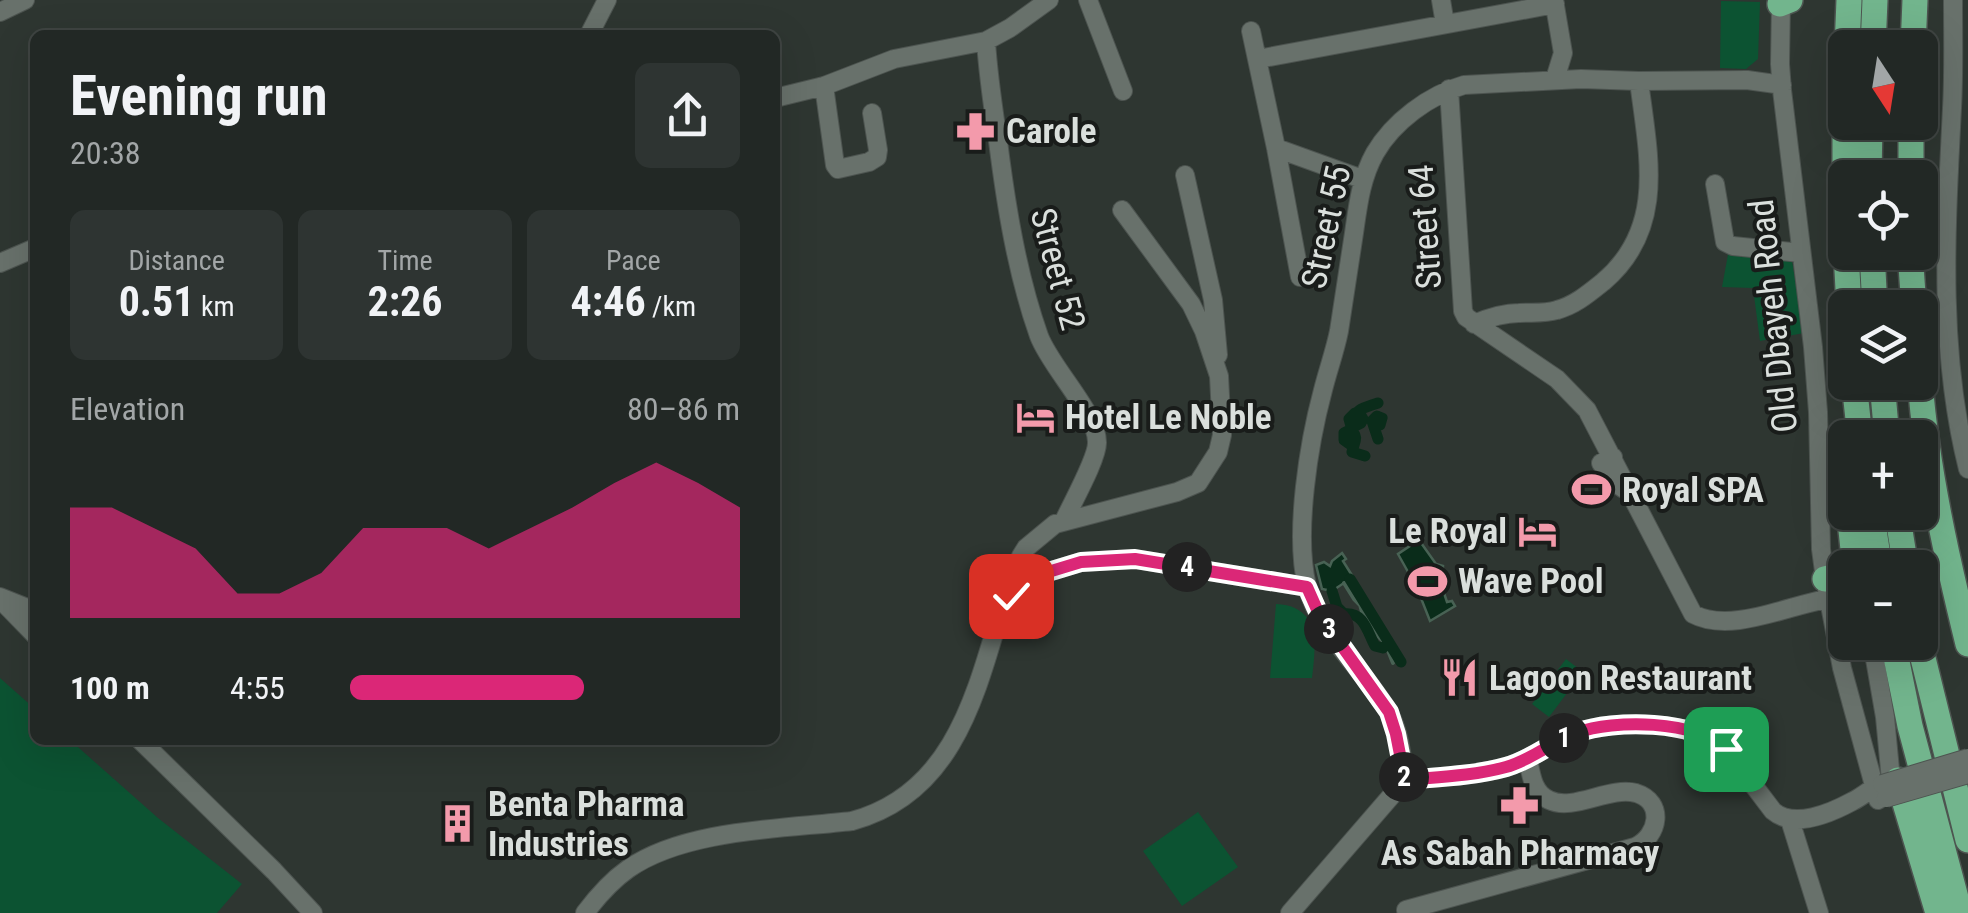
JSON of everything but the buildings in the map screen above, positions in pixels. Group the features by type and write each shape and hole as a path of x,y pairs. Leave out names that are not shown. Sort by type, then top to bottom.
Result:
{"highway":[{"path":"1848,30 1850,0"},
{"path":"1874,30 1875,0"},
{"path":"1914,30 1915,0"},
{"path":"1922,400 1949,567 1968,644"},
{"path":"1897,660 1910,726 1960,913"},
{"path":"1923,660 1968,840"},
{"path":"1887,790 1938,913"}],"street":[{"path":"592,30 607,0"},
{"path":"1088,0 1122,91"},
{"path":"1442,0 1445,24"},
{"path":"1954,0 1946,317 1958,424 1968,469"},
{"path":"0,12 22,1"},
{"name":"Old Dbayeh Road","path":"1784,1 1780,64 1813,347 1822,549 1828,565"},
{"path":"1258,59 1554,2 1562,53 1555,80"},
{"path":"780,97 824,86 894,59 978,44 1036,4"},
{"path":"1251,31 1300,277"},
{"name":"Street 52","path":"978,44 988,74 1009,218 1039,336 1095,430 1096,449 1064,520"},
{"path":"1562,53 1582,78"},
{"name":"Street 55","path":"1747,80 1780,64"},
{"name":"Street 55","path":"1307,587 1302,545 1311,448 1338,338 1362,179 1390,131 1449,90 1491,82 1582,78 1747,80 1782,85"},
{"path":"1474,324 1516,312 1549,312 1577,302 1615,272 1633,246 1650,194 1639,81"},
{"path":"824,86 836,168 870,162 877,157 872,113"},
{"name":"Street 64","path":"1449,90 1466,316 1576,396 1597,424 1693,614 1703,620 1744,619 1828,590"},
{"path":"1276,148 1362,179"},
{"path":"1026,572 1036,551 1034,544 1047,530 1064,520 1177,492 1198,482 1218,452 1222,434 1215,313 1185,175"},
{"path":"1715,184 1725,242 1801,253"},
{"path":"1122,210 1196,312 1219,376"},
{"path":"0,263 30,250"},
{"path":"584,913 611,882 656,853 704,838 852,821 873,815 912,790 949,750 962,726 1008,583 1026,572 1054,564 1064,567 1099,560 1135,559 1307,587 1319,614 1389,712 1405,780"},
{"path":"0,598 30,608"},
{"path":"0,598 30,630"},
{"name":"Old Dbayeh Road","path":"1841,660 1887,790"},
{"path":"1875,660 1893,797 1925,913"},
{"path":"1290,913 1405,780 1492,770 1528,759 1562,739 1602,726 1692,731 1717,740 1778,815 1790,820 1817,815 1968,764"},
{"path":"145,745 314,913"},
{"path":"1406,910 1636,847 1652,834 1655,813 1642,796 1622,792 1570,802 1548,800 1533,784 1528,759"},
{"path":"1790,820 1819,913"}],"green space":[{"path":"1721,1 1760,2 1758,59 1746,69 1720,68"},
{"path":"1729,249 1792,261 1804,333 1760,341 1753,288 1722,287"},
{"path":"1276,604 1291,606 1308,620 1314,641 1312,678 1270,678"},
{"path":"1566,659 1583,672 1549,717 1532,704"},
{"path":"0,678 30,705 30,745 76,745 158,818 242,884 217,913 0,913"},
{"path":"1198,812 1238,867 1182,906 1143,851"}],"shaded area":[{"name":"Wave Pool","path":"1419,540 1436,564 1443,566 1442,587 1447,602 1452,601 1455,606 1430,621 1398,554"},
{"path":"1342,553 1353,577 1332,591 1322,589 1316,565 1324,562 1330,566"}],"waterway":[{"path":"1365,456 1352,452 1356,440 1353,432 1350,430 1344,433 1344,440 1351,445 1353,444 1355,438 1354,435 1353,433 1352,432 1345,433 1345,440 1351,444 1354,440 1354,437 1353,434 1353,432 1349,419 1355,413 1359,412 1361,423 1353,422 1355,414 1358,411 1361,409 1378,403"},
{"path":"1378,439 1372,421 1377,416 1382,418 1380,425"},
{"path":"1350,579 1401,662"},
{"path":"1347,581 1362,612 1381,636"},
{"path":"1344,583 1366,611 1393,663"},
{"path":"1332,591 1337,607 1360,619 1375,646 1383,648"}],"place":[{"name":"Carole","path":"976,131"},
{"name":"Hotel Le Noble","path":"1035,417"},
{"name":"Royal SPA","path":"1592,490"},
{"name":"Le Royal","path":"1537,531"},
{"name":"Wave Pool","path":"1428,581"},
{"name":"Lagoon Restaurant","path":"1459,678"},
{"name":"As Sabah Pharmacy","path":"1520,806"},
{"name":"Benta Pharma Industries","path":"458,824"}],"route":[{"path":"1011,596 1035,576 1081,562 1117,558 1307,587 1319,614 1389,712 1405,780 1505,767 1539,754 1562,739 1602,726 1692,731 1717,740 1726,749"}]}
